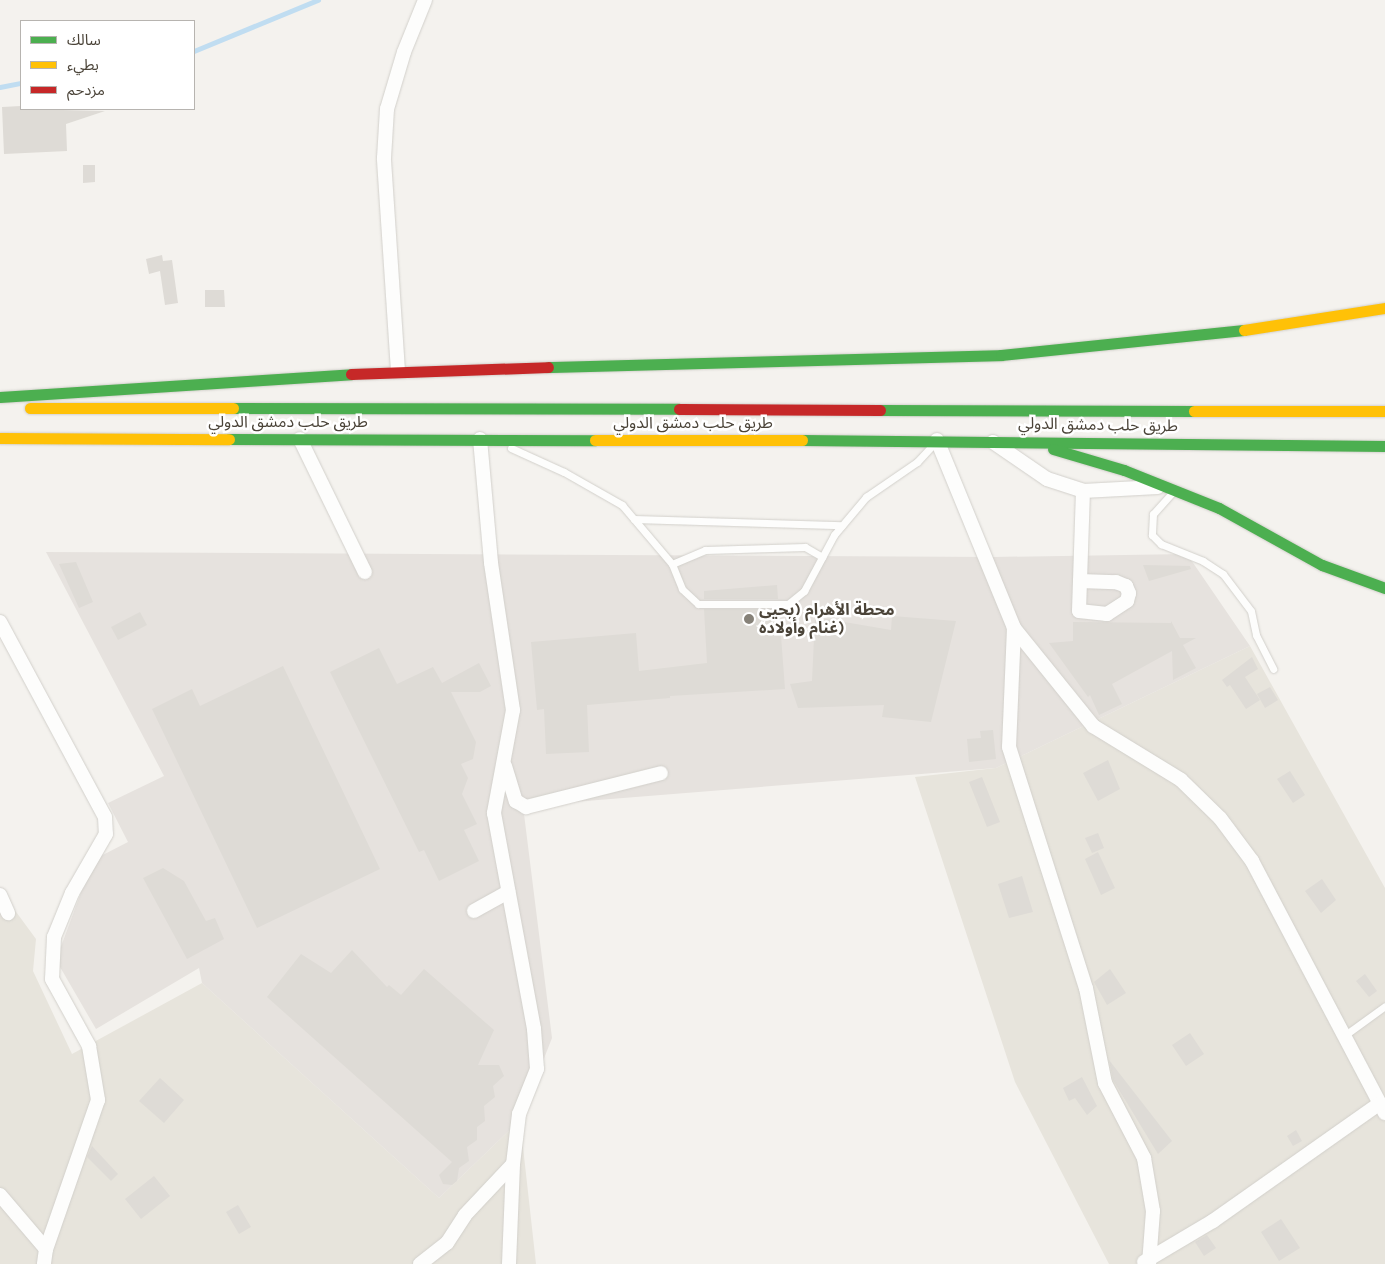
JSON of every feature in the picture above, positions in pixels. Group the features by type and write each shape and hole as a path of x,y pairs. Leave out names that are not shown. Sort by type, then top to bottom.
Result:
{"highway":[{"path":"0,397 398,371 1001,355 1211,335 1385,308"},
{"name":"طريق حلب دمشق الدولي","path":"0,408 1385,411"},
{"name":"طريق حلب دمشق الدولي","path":"0,438 1024,440 1385,446"},
{"path":"1024,440 1124,470 1219,508 1322,565 1385,588"}],"street":[{"path":"398,371 384,158 387,109 404,52 425,0"},
{"path":"300,438 365,572"},
{"path":"487,439 491,563 513,710 494,813 534,1029 536,1069 519,1114 513,1164 510,1264"},
{"path":"937,440 1014,628 1094,726 1181,780 1220,818 1252,860 1383,1108 1213,1221 1147,1262"},
{"path":"990,440 1047,479 1083,491 1170,488"},
{"path":"1080,581 1083,491"},
{"path":"0,622 105,818 106,834 72,893 54,937 52,979 89,1046 98,1100 46,1249 44,1264"},
{"path":"1014,628 1010,747 1086,988 1105,1083 1144,1158 1153,1211 1147,1262"},
{"path":"504,760 511,790 516,800 526,807 661,773"},
{"path":"474,911 508,892"},
{"path":"0,895 8,913"},
{"path":"420,1264 447,1243 465,1215 513,1164"},
{"path":"0,1195 46,1249"}],"lane":[{"path":"487,439 592,486 622,505 672,564 682,589 698,604 788,604 804,591 842,525 866,497 917,462 937,440"},
{"path":"1170,488 1153,514 1152,535 1160,544 1204,561 1223,574 1251,610 1256,635 1274,669"},
{"path":"634,519 842,525"},
{"path":"672,564 705,550 805,547 822,557"},
{"path":"1345,1035 1385,1006"}],"shaded area":[{"path":"46,552 993,557 1187,554 1250,646 996,768 523,806 552,1038 520,1120 439,1198 202,983 199,968 96,1029 56,960 93,860 128,842 108,803 164,776"},
{"path":"1250,646 1385,888 1385,1264 1109,1264 1015,1082 915,777 996,768"},
{"path":"0,890 36,939 33,971 72,1054 202,983 439,1198 520,1120 536,1264 0,1264"}],"building":[{"path":"20,106 20,110 105,111 66,124 67,151 4,154 2,107"},
{"path":"83,165 95,165 95,182 83,183"},
{"path":"162,255 163,261 172,260 178,303 165,305 160,271 149,274 146,259"},
{"path":"205,290 224,290 225,307 205,307"},
{"path":"76,562 93,602 79,608 59,564"},
{"path":"1143,565 1190,566 1191,569 1149,581"},
{"path":"777,585 778,599 704,599 704,591"},
{"path":"704,609 779,609 785,689 670,696 670,698 587,705 589,752 546,754 544,709 537,710 531,642 636,633 639,671 707,663"},
{"path":"140,612 147,625 118,640 111,627"},
{"path":"892,616 956,621 931,722 882,717 884,705 798,708 790,684 812,681 815,617 891,630"},
{"path":"1171,621 1180,638 1196,638 1183,645 1196,668 1173,680 1172,651 1112,684 1122,704 1099,715 1090,695 1088,697 1049,643 1073,641 1073,622 1171,623"},
{"path":"379,648 397,684 433,667 442,683 479,663 491,686 480,692 451,692 476,742 473,759 461,764 468,778 462,794 477,824 464,830 479,861 439,881 424,850 419,852 330,672"},
{"path":"1252,657 1258,669 1245,677 1260,700 1246,709 1230,685 1227,687 1222,680"},
{"path":"283,666 380,869 257,928 152,709 192,689 200,706"},
{"path":"1270,687 1278,700 1265,708 1257,694"},
{"path":"993,730 996,759 969,762 967,739 981,738 980,731"},
{"path":"1108,760 1120,789 1098,801 1083,773"},
{"path":"1290,771 1305,795 1293,803 1277,779"},
{"path":"982,777 1000,822 987,827 969,782"},
{"path":"1098,833 1104,848 1092,853 1085,838"},
{"path":"1098,852 1115,888 1101,895 1085,859"},
{"path":"163,868 184,881 206,921 215,918 224,939 187,959 143,878"},
{"path":"1022,876 1033,912 1009,918 998,884"},
{"path":"1322,879 1336,900 1321,913 1305,891"},
{"path":"352,950 387,987 389,985 401,995 424,969 494,1030 478,1065 499,1065 504,1076 493,1086 495,1097 484,1106 485,1121 477,1127 477,1140 467,1147 469,1161 459,1168 457,1181 452,1185 443,1184 439,1175 452,1162 267,997 301,954 331,973"},
{"path":"1110,969 1126,993 1107,1005 1094,982"},
{"path":"1365,974 1377,991 1369,997 1356,981"},
{"path":"1190,1033 1204,1054 1186,1066 1172,1045"},
{"path":"1109,1060 1172,1141 1158,1154 1113,1080"},
{"path":"1082,1077 1097,1106 1087,1115 1075,1098 1069,1101 1063,1088"},
{"path":"160,1078 184,1100 164,1123 139,1101"},
{"path":"1296,1130 1302,1141 1293,1146 1287,1136"},
{"path":"92,1146 118,1174 111,1181 87,1157"},
{"path":"154,1176 170,1196 141,1219 125,1199"},
{"path":"238,1205 251,1227 239,1234 226,1212"},
{"path":"1281,1219 1300,1248 1279,1261 1261,1232"},
{"path":"1207,1235 1216,1248 1204,1256 1195,1242"}],"waterway":[{"path":"195,51 318,0"},
{"path":"0,87 20,83"}],"traffic: fast":[{"path":"548,367 1001,355 1244,330"},
{"path":"0,397 351,374"},
{"path":"233,408 679,409"},
{"path":"880,410 1194,411"},
{"path":"229,439 595,440"},
{"path":"802,440 1385,446"},
{"path":"1053,449 1124,470 1219,508 1322,565 1385,588"}],"traffic: slow":[{"path":"1244,330 1385,308"},
{"path":"30,408 233,408"},
{"path":"1194,411 1385,411"},
{"path":"0,438 229,439"},
{"path":"595,440 802,440"}],"traffic: jam":[{"path":"351,374 548,367"},
{"path":"679,409 880,410"}],"place":[{"name":"محطة الأهرام (يحيى غنام وأولاده)","path":"749,619"}]}
